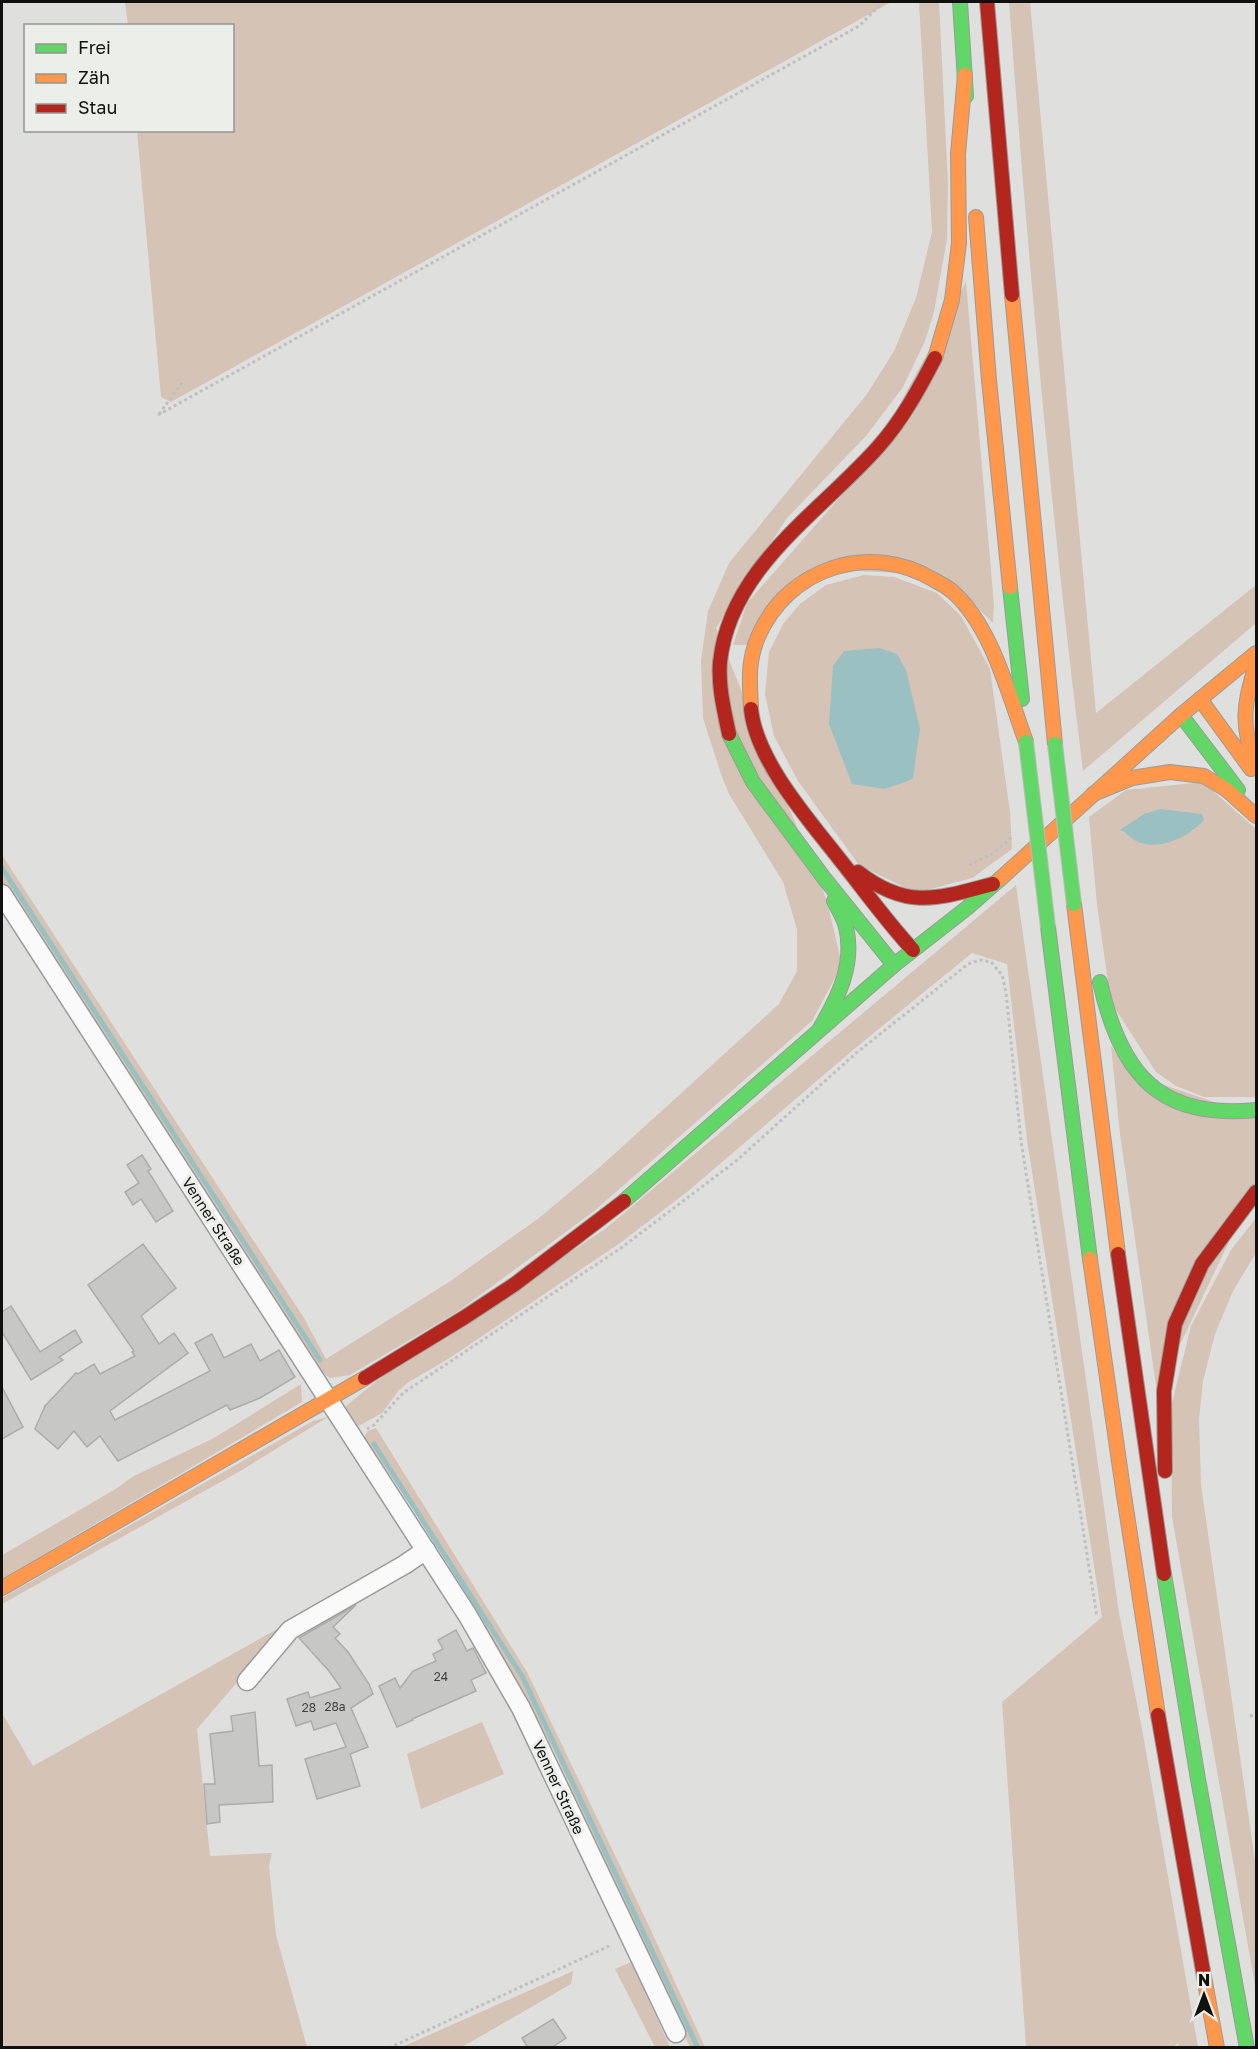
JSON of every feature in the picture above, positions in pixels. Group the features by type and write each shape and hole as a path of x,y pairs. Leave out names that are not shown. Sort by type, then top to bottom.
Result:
{"main road":[{"path":"960,2 972,169"},
{"path":"987,2 1021,398 1055,744 1121,1280 1195,1760 1247,2048"},
{"path":"894,965 824,878 753,782 730,738 721,698 720,662 729,623 747,586 777,548 879,446 906,410 935,359 952,300 959,243 958,154 965,75"},
{"path":"975,204 989,380 1026,742 1065,1071 1121,1479 1154,1686 1217,2048"},
{"path":"913,950 897,933 773,769 753,721 748,674 758,636 777,606 802,582 831,566 860,560 894,562 924,572 952,590 972,613 989,642 1026,742"},
{"path":"2,1588 329,1399 515,1284 619,1205 894,965 967,908 1181,715 1257,653"},
{"path":"1257,665 1247,693 1246,723 1251,753 1257,763"},
{"path":"1200,699 1257,777"},
{"path":"1181,715 1257,815"},
{"path":"1093,794 1132,778 1170,772 1204,776 1227,790 1257,815"},
{"path":"830,846 865,878 891,894 907,899 923,899 958,893 993,884"},
{"path":"819,1030 839,996 846,978 848,948 846,927 824,878"},
{"path":"1074,904 1091,936 1093,947"},
{"path":"1097,968 1114,1034 1126,1056 1148,1084 1170,1099 1203,1110 1236,1113 1257,1110"},
{"path":"1166,1583 1164,1391 1175,1324 1202,1264 1243,1206 1257,1192"}],"street":[{"name":"Venner Straße","path":"2,894 468,1616 522,1708 676,2033"},
{"path":"247,1681 290,1630 426,1550"}],"path":[{"path":"184,380 158,415 859,26 883,2"},
{"path":"963,867 992,854 1017,833"},
{"path":"352,1436 374,1425 404,1393 621,1248 735,1161 855,1054 968,964 980,960 991,962 1002,975 1006,992 1021,1141 1097,1617"},
{"path":"1250,1716 1257,1715"},
{"path":"389,2048 609,1946"}],"shaded area":[{"path":"125,2 891,2 171,402 161,397 137,132 234,132 234,24 128,24"},
{"path":"919,2 939,2 948,183 947,239 934,312 925,341 903,387 866,436 787,518 716,628 827,901 842,965 812,1021 593,1212 457,1312 350,1375 330,1378 317,1369 2,882 2,855 304,1318 326,1359 449,1282 539,1218 600,1167 779,1004 797,971 797,929 783,882 729,794 722,777 703,718 701,661 708,611 729,563 867,394 894,351 916,298 932,232"},
{"path":"1009,2 1030,2 1096,713 1256,585 1256,623 1083,771 1041,387"},
{"path":"966,282 994,605 993,623 944,575 815,569 751,645 733,645 747,603 864,470"},
{"path":"864,575 894,577 937,593 961,616 990,669 1010,812 1012,849 972,878 916,893 859,865 798,781 774,736 765,694 769,652 783,624 800,604 826,585","holes":["920,729 913,778 885,789"]},
{"path":"1203,782 1256,829 1256,1097 1204,1097 1176,1086 1156,1072 1111,1002 1097,905 1089,817 1126,790","holes":["1144,814 1195,830 1150,844 1137,841 1121,831"]},
{"path":"1016,885 1119,1613 1142,1729 1198,2047 1179,2047 1178,2043 1172,2048 1026,2047 1002,1702 1102,1617 1027,1140 1007,964 972,953 853,1050 687,1192 620,1243 451,1357 409,1382 399,1390 382,1413 355,1428 345,1412 346,1406 379,1379 605,1229"},
{"path":"1111,1046 1131,1074 1256,1116 1256,1185 1157,1393 1120,1134"},
{"path":"1256,1218 1256,1253 1233,1291 1215,1334 1203,1381 1199,1419 1201,1485 1256,1868 1256,1991 1172,1517 1171,1407 1191,1326 1231,1250"},
{"path":"301,1384 302,1402 2,1579 2,1555 134,1476 214,1438"},
{"path":"328,1417 242,1470 2,1604 2,1598 313,1421"},
{"path":"376,1428 527,1672 705,2047 690,2047 553,1749 486,1627 428,1531 364,1437 368,1431"},
{"path":"288,1623 197,1729 210,1856 272,1853 269,1866 276,1935 307,2047 2,2047 2,1713 33,1766"},
{"path":"482,1722 504,1774 421,1809 407,1754"},
{"path":"631,1962 670,2047 655,2047 615,1969"},
{"path":"573,1971 571,1984 462,2047 402,2047"}],"water":[{"path":"879,648 897,654 906,670 920,729 913,779 885,789 852,784 829,724 833,666 844,651"},
{"path":"1160,809 1202,814 1204,820 1182,837 1164,844 1145,844 1120,830 1144,814"}],"building":[{"path":"142,1155 151,1169 148,1171 173,1211 156,1222 141,1199 133,1205 125,1192 139,1183 127,1165"},
{"path":"143,1244 176,1288 141,1316 159,1344 174,1333 188,1353 110,1411 115,1420 210,1371 195,1343 212,1334 224,1358 251,1344 260,1361 279,1350 295,1377 260,1398 230,1410 227,1405 118,1461 100,1436 87,1447 74,1431 58,1449 35,1429 45,1406 76,1373 94,1364 100,1374 135,1356 132,1352 134,1351 88,1285"},
{"path":"11,1306 40,1352 75,1330 82,1342 59,1357 63,1360 31,1380 2,1332 2,1312"},
{"path":"2,1387 23,1427 2,1439"},
{"path":"356,1605 333,1627 340,1634 335,1638 348,1652 373,1694 351,1708 368,1747 350,1754 360,1786 317,1799 305,1759 346,1747 336,1723 314,1730 311,1721 296,1726 287,1699 308,1692 310,1698 341,1688 299,1638"},
{"path":"456,1630 467,1651 473,1648 486,1673 471,1680 476,1691 397,1727 379,1686 395,1678 400,1688 413,1671 436,1661 433,1654 443,1649 438,1640"},
{"path":"255,1712 259,1766 272,1765 273,1802 219,1805 220,1822 207,1824 204,1784 215,1784 210,1734 233,1731 231,1716"},
{"path":"553,2019 566,2038 551,2048 528,2048 522,2038"}],"waterway":[{"path":"2,868 320,1360"},
{"path":"374,1444 523,1678 698,2048"}],"traffic: fast":[{"path":"960,2 966,96"},
{"path":"1010,587 1022,699"},
{"path":"1181,715 1238,790"},
{"path":"729,734 753,782 824,878 894,965"},
{"path":"1026,742 1048,927"},
{"path":"1055,744 1074,904"},
{"path":"624,1201 894,965 1000,879"},
{"path":"819,1030 843,981 848,955 846,927 834,901"},
{"path":"1048,927 1090,1259"},
{"path":"1100,982 1108,1014 1119,1041 1132,1065 1149,1084 1169,1098 1193,1107 1222,1111 1256,1110"},
{"path":"1164,1574 1198,1779 1247,2048"}],"traffic: slow":[{"path":"935,358 952,300 959,243 958,154 965,75"},
{"path":"976,217 989,380 1010,587"},
{"path":"1012,295 1055,744"},
{"path":"751,709 750,673 754,646 771,613 789,594 810,578 833,568 858,563 884,563 909,568 936,581 953,592 967,606 997,662 1026,742"},
{"path":"1000,879 1181,715 1256,653"},
{"path":"1256,665 1249,690 1246,714 1248,738 1256,763"},
{"path":"1200,699 1251,769"},
{"path":"1093,794 1132,778 1170,772 1204,776 1227,790 1256,816"},
{"path":"1074,904 1118,1254"},
{"path":"1090,1259 1158,1715"},
{"path":"2,1588 365,1378"},
{"path":"1203,1971 1217,2048"}],"traffic: jam":[{"path":"987,2 1012,295"},
{"path":"729,734 723,707 720,662 727,628 741,597 759,569 782,543 879,446 910,404 935,358"},
{"path":"751,709 755,729 763,749 786,790 913,950"},
{"path":"858,872 892,892 923,898 955,894 993,884"},
{"path":"1165,1471 1164,1391 1175,1324 1202,1264 1256,1192"},
{"path":"365,1378 515,1284 624,1201"},
{"path":"1118,1254 1164,1574"},
{"path":"1158,1715 1203,1971"}]}
